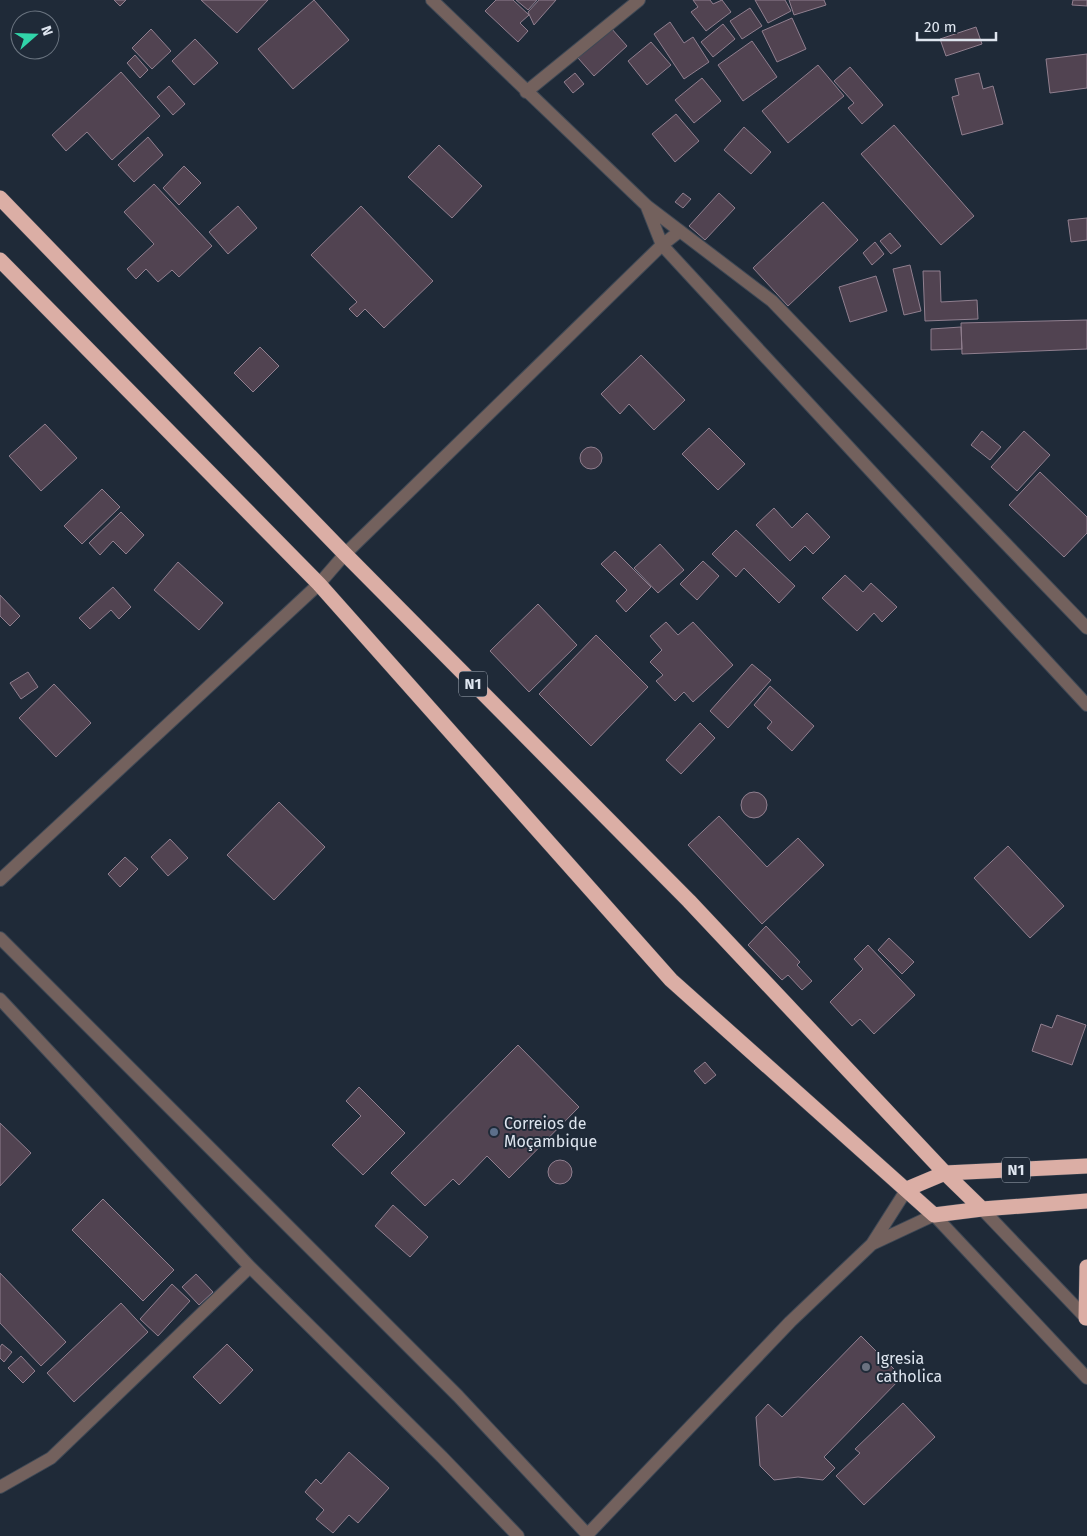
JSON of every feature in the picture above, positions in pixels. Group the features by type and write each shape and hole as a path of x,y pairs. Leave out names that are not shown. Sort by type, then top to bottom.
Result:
{"highway":[{"name":"N1","path":"0,198 345,554 689,901 945,1173 982,1209"},
{"path":"0,260 319,584 671,980 934,1215"},
{"name":"N1","path":"907,1189 945,1173 1087,1166"},
{"name":"N1","path":"934,1215 982,1209 1087,1201"},
{"path":"1087,1267 1087,1319"}],"street":[{"path":"432,0 647,206 772,301 1087,628"},
{"path":"526,92 638,0"},
{"path":"647,206 662,245 1087,705"},
{"path":"0,880 319,584 345,554 662,245 680,231"},
{"path":"0,938 451,1389 586,1534 790,1322 872,1244 907,1189"},
{"path":"0,999 250,1267 442,1457 518,1536"},
{"path":"982,1209 1087,1319"},
{"path":"872,1244 934,1215 1087,1378"},
{"path":"0,1487 51,1458 250,1267"}],"building":[{"path":"114,0 126,0 120,6"},
{"path":"201,0 268,0 237,33"},
{"path":"314,0 349,40 293,89 258,49"},
{"path":"496,0 513,0 529,15 520,23 528,31 518,42 485,11"},
{"path":"516,0 537,0 528,10"},
{"path":"539,0 556,0 534,25 528,12"},
{"path":"693,0 710,0 713,4 722,0 731,12 706,31 691,12 698,7"},
{"path":"755,0 785,0 791,11 768,23"},
{"path":"789,0 824,0 826,5 794,15"},
{"path":"1073,0 1087,0 1087,6 1072,5"},
{"path":"750,8 762,26 742,39 730,21"},
{"path":"792,18 806,49 777,62 762,31"},
{"path":"670,22 684,43 693,37 709,62 684,79 654,34"},
{"path":"723,24 735,39 713,57 701,42"},
{"path":"976,27 982,44 946,56 940,39"},
{"path":"611,28 627,46 594,76 578,58"},
{"path":"151,29 171,51 152,69 132,48"},
{"path":"195,39 218,63 194,85 172,61"},
{"path":"752,41 777,77 743,101 718,65"},
{"path":"651,42 671,65 647,85 628,61"},
{"path":"1087,54 1087,88 1050,93 1046,59"},
{"path":"135,55 148,70 140,78 127,63"},
{"path":"818,65 844,96 788,143 762,111"},
{"path":"850,67 883,105 862,124 848,108 854,103 834,81"},
{"path":"121,72 160,116 112,160 87,132 66,151 52,135"},
{"path":"575,73 584,84 573,93 564,82"},
{"path":"979,73 983,89 993,86 1003,124 962,135 952,97 959,95 955,79"},
{"path":"702,78 721,101 694,123 675,100"},
{"path":"169,86 185,104 173,115 157,97"},
{"path":"676,114 699,141 675,162 652,134"},
{"path":"894,125 974,216 941,245 861,154"},
{"path":"744,127 771,152 751,174 724,150"},
{"path":"148,137 163,155 134,182 118,165"},
{"path":"439,145 482,186 452,218 408,177"},
{"path":"184,166 201,183 179,205 163,188"},
{"path":"154,184 212,246 179,277 172,270 158,282 146,269 136,279 127,269 154,244 124,212"},
{"path":"683,193 691,199 683,208 675,202"},
{"path":"719,193 735,208 705,240 689,226"},
{"path":"823,202 858,240 788,306 753,268"},
{"path":"238,206 257,228 228,254 209,232"},
{"path":"361,206 433,281 384,328 365,309 357,317 349,309 357,302 311,255"},
{"path":"1087,218 1087,240 1071,242 1068,220"},
{"path":"890,233 901,246 891,254 880,241"},
{"path":"875,242 884,254 872,265 863,253"},
{"path":"910,265 921,311 904,315 893,269"},
{"path":"923,271 940,271 941,302 977,300 978,319 925,321"},
{"path":"876,276 887,311 850,322 839,287"},
{"path":"1087,320 1087,349 962,354 961,323"},
{"path":"961,327 962,349 931,350 931,329"},
{"path":"260,347 279,366 253,392 234,373"},
{"path":"641,355 685,400 654,430 629,404 620,414 601,394"},
{"path":"45,424 77,458 41,491 9,456"},
{"path":"709,428 745,464 718,490 682,454"},
{"path":"982,431 1001,447 990,460 971,445"},
{"path":"1024,431 1050,455 1017,491 991,467"},
{"path":"591,447 599,450 602,458 599,466 591,469 583,466 580,458 583,450"},
{"path":"1040,472 1087,517 1087,533 1064,557 1009,505"},
{"path":"102,489 120,507 82,544 64,526"},
{"path":"774,508 792,528 807,513 830,537 813,554 805,546 790,561 756,525"},
{"path":"121,512 144,535 126,554 113,541 100,555 89,543"},
{"path":"736,530 795,586 779,603 744,568 736,577 712,554"},
{"path":"660,544 684,570 658,593 634,568"},
{"path":"615,551 651,587 626,612 616,601 627,590 601,564"},
{"path":"703,561 719,576 697,600 680,584"},
{"path":"178,562 223,603 199,630 154,590"},
{"path":"845,575 863,592 871,583 897,607 882,622 874,613 857,631 822,598"},
{"path":"113,587 131,607 119,619 111,610 90,629 79,618"},
{"path":"0,595 20,616 10,626 0,616"},
{"path":"538,604 577,645 529,692 490,651"},
{"path":"666,622 678,635 693,622 733,665 693,702 684,692 675,701 656,681 663,675 650,662 662,650 650,636"},
{"path":"596,635 648,687 591,746 539,694"},
{"path":"752,664 771,680 728,728 710,711"},
{"path":"28,672 38,687 21,699 10,683"},
{"path":"54,684 91,723 56,757 19,718"},
{"path":"770,686 814,726 792,751 767,728 772,722 754,705"},
{"path":"700,723 715,738 681,774 666,760"},
{"path":"754,792 763,796 767,805 763,814 754,818 745,814 741,805 745,796"},
{"path":"279,802 325,847 274,900 227,855"},
{"path":"719,816 767,867 798,838 824,865 762,924 688,845"},
{"path":"170,839 188,858 168,876 151,857"},
{"path":"1008,846 1064,906 1030,938 974,878"},
{"path":"125,857 138,869 120,887 108,874"},
{"path":"766,926 800,962 797,965 812,981 802,990 788,975 782,980 748,945"},
{"path":"889,938 914,962 902,974 878,950"},
{"path":"868,945 915,995 874,1034 860,1019 852,1026 830,1002 863,969 854,959"},
{"path":"1057,1015 1086,1025 1072,1065 1032,1051 1041,1024 1052,1028"},
{"name":"Correios de Moçambique","path":"518,1045 579,1107 509,1178 487,1156 459,1185 453,1179 425,1206 391,1173"},
{"path":"705,1062 716,1075 705,1084 694,1071"},
{"path":"359,1087 405,1133 363,1175 332,1145 361,1116 346,1101"},
{"path":"0,1123 31,1153 0,1186"},
{"path":"560,1160 569,1163 572,1172 569,1181 560,1184 551,1181 548,1172 551,1163"},
{"path":"103,1199 174,1270 143,1301 72,1230"},
{"path":"393,1205 428,1237 410,1257 375,1226"},
{"path":"0,1273 66,1342 41,1366 0,1323"},
{"path":"196,1274 213,1292 199,1305 182,1287"},
{"path":"172,1284 190,1301 158,1336 140,1319"},
{"path":"121,1303 148,1332 74,1402 47,1373"},
{"path":"861,1336 902,1377 824,1457 835,1468 823,1480 798,1477 774,1480 760,1466 756,1417 768,1404 782,1417"},
{"path":"2,1344 12,1352 4,1362 0,1358 0,1347"},
{"path":"227,1344 253,1370 220,1404 193,1377"},
{"path":"21,1356 35,1371 23,1383 8,1368"},
{"path":"903,1403 935,1437 864,1505 836,1476 860,1453 855,1449"},
{"path":"349,1452 389,1488 358,1523 349,1515 333,1533 316,1519 324,1510 305,1492 316,1479 321,1484"}],"place":[{"name":"Correios de Moçambique","path":"494,1132"},
{"name":"Igresia catholica","path":"866,1367"}]}
